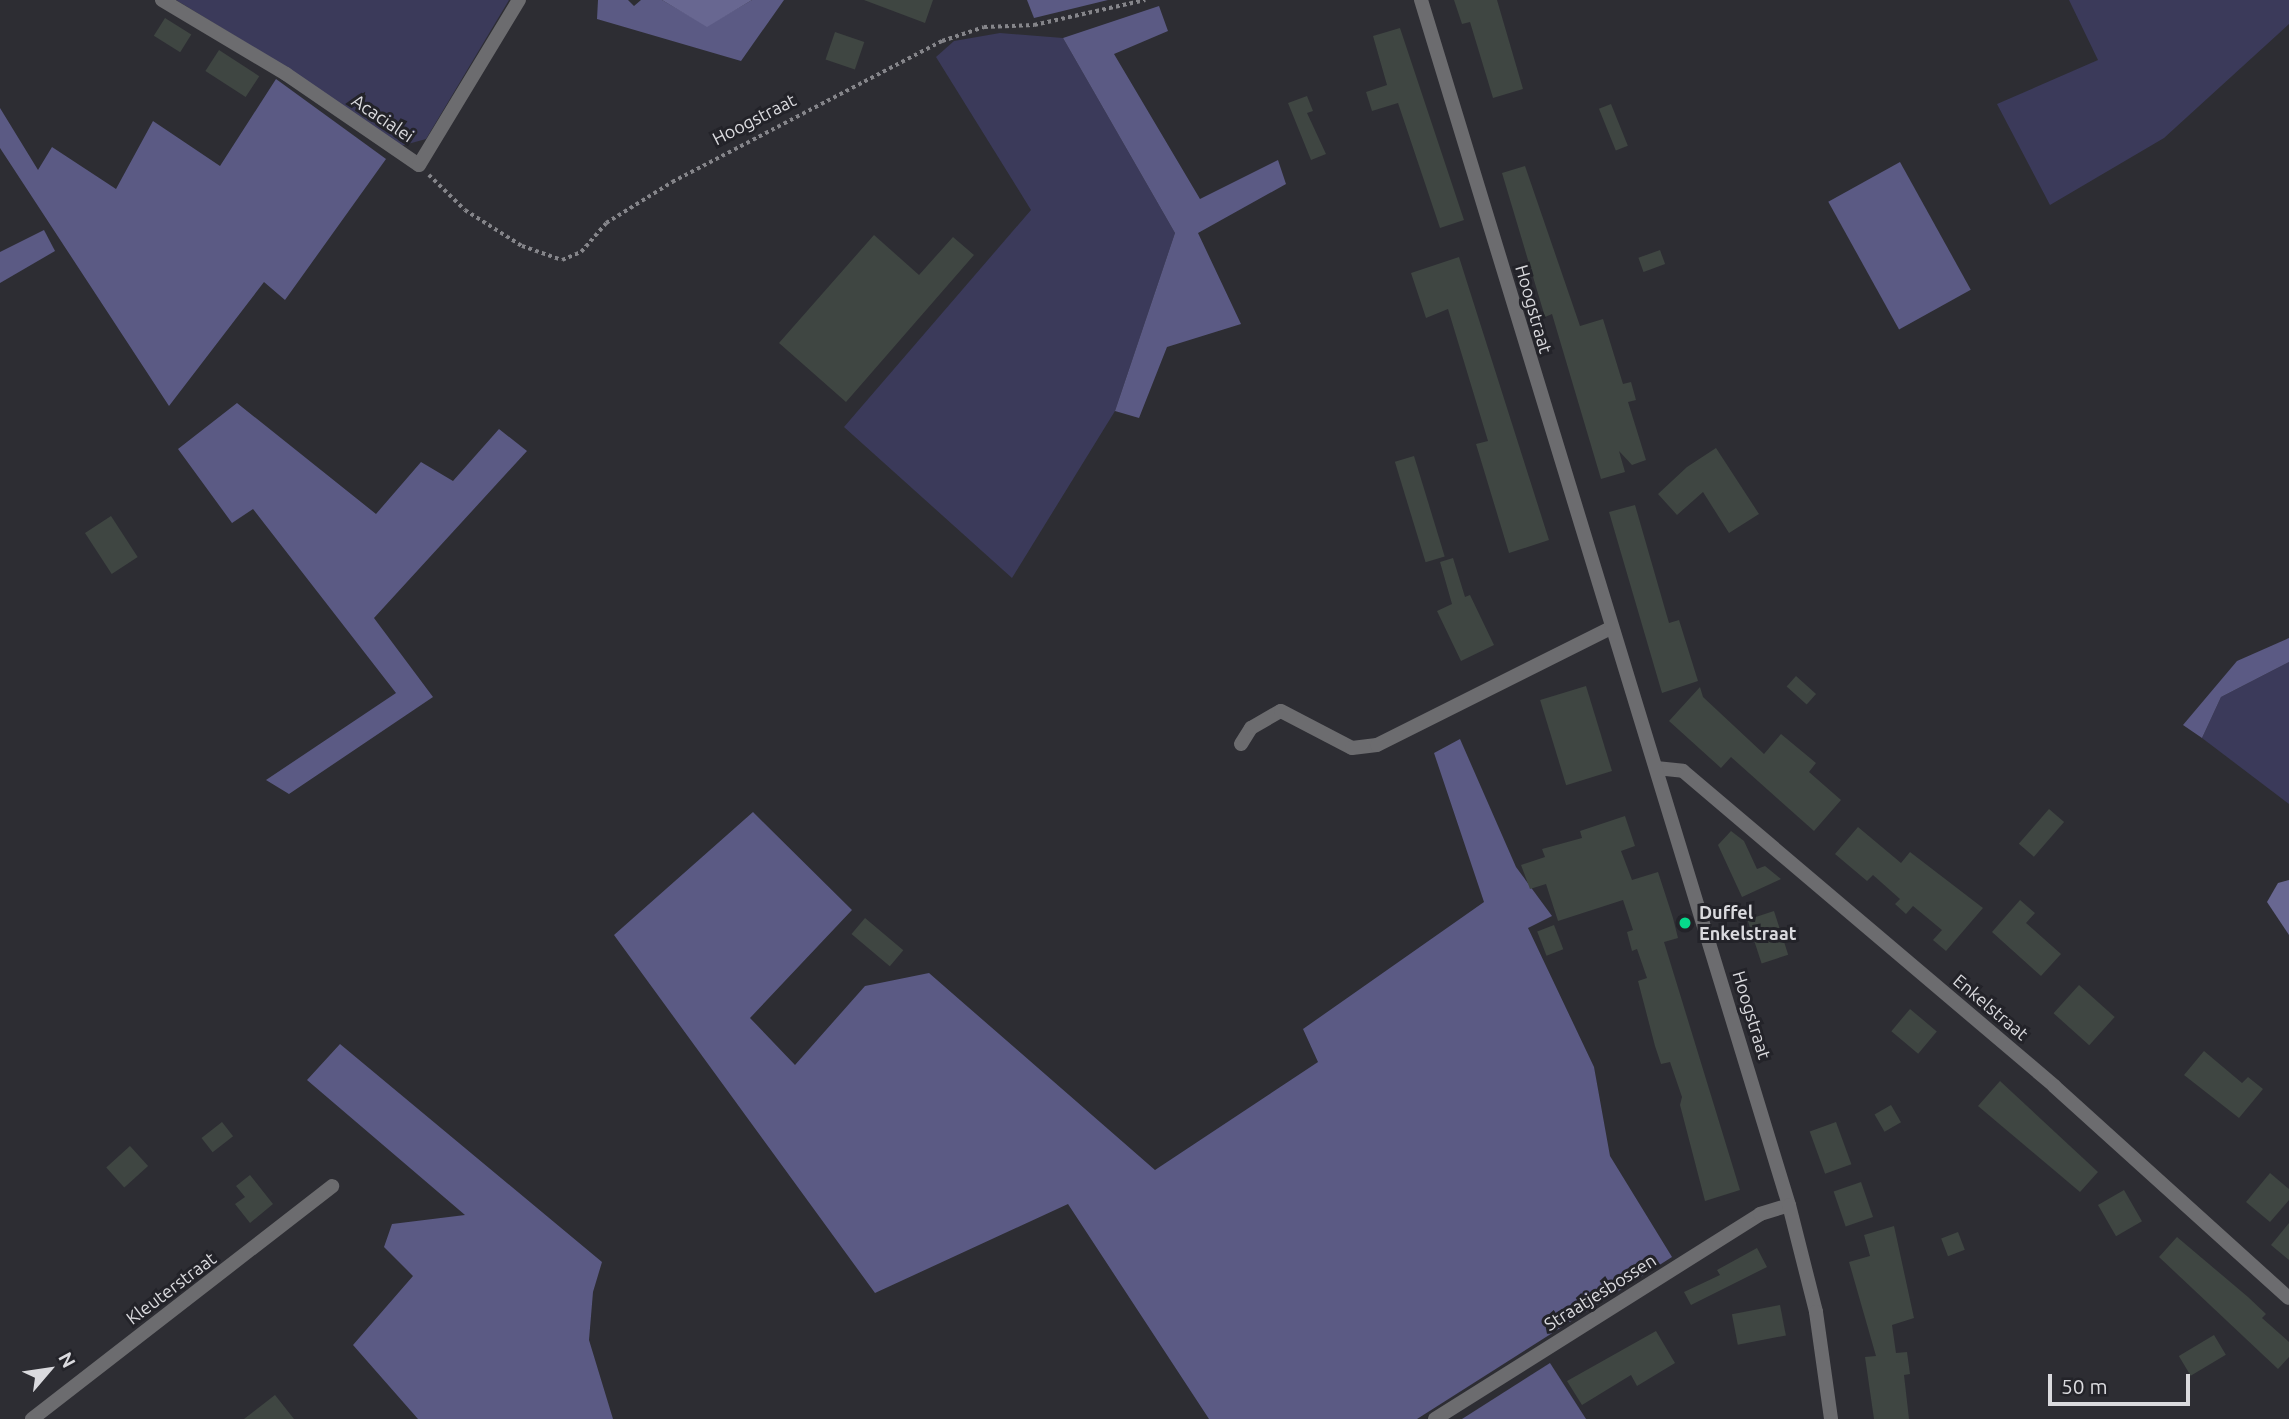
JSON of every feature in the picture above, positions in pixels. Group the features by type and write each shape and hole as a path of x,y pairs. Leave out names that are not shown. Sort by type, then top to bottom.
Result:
{"street":[{"name":"Acacialei","path":"162,0 286,74 419,165 519,0"},
{"name":"Hoogstraat","path":"1421,0 1789,1205 1816,1312 1832,1419"},
{"path":"1241,744 1251,728 1282,711 1352,748 1377,745 1611,628"},
{"name":"Enkelstraat","path":"1656,768 1684,771 2054,1086 2289,1298"},
{"name":"Kleuterstraat","path":"32,1419 332,1186"},
{"name":"Straatjesbossen","path":"1435,1419 1760,1213 1789,1205"}],"path":[{"name":"Hoogstraat","path":"419,165 465,210 522,246 562,260 581,252 606,223 672,182 942,41 984,27 1034,25 1145,0"}],"shaded area":[{"path":"176,0 509,0 426,139 397,147 258,50"},
{"path":"598,0 628,0 634,6 641,0 662,0 707,26 752,0 784,0 741,61 597,19"},
{"path":"662,0 752,0 707,27"},
{"path":"1027,0 1108,0 1034,18"},
{"path":"2069,0 2289,0 2289,24 2164,138 2050,205 1997,104 2098,60"},
{"path":"1159,6 1168,31 1114,54 1200,199 1278,160 1286,184 1198,233 1241,324 1167,347 1139,418 1115,411 1175,233 1063,38"},
{"path":"1000,33 1063,38 1175,233 1115,411 1012,578 844,427 1031,210 936,57 954,41"},
{"path":"276,79 386,159 285,300 264,282 169,406 0,148 0,108 38,170 52,147 116,189 153,121 220,166"},
{"path":"1900,162 1971,290 1899,329 1828,202"},
{"path":"44,230 55,251 0,283 0,252"},
{"path":"237,403 376,514 421,462 453,481 499,429 527,451 374,618 433,697 289,794 266,780 396,693 253,509 232,523 178,449"},
{"path":"2289,638 2289,662 2221,697 2202,738 2183,725 2237,661"},
{"path":"2289,662 2289,804 2202,738 2221,697"},
{"path":"1460,739 1516,867 1552,916 1528,928 1594,1067 1610,1156 1672,1257 1417,1419 1209,1419 1068,1204 875,1293 614,935 753,812 852,910 750,1018 795,1065 865,986 929,973 1155,1170 1318,1062 1303,1029 1484,902 1434,753"},
{"path":"2289,880 2289,935 2267,902 2278,883"},
{"path":"340,1044 602,1262 593,1292 589,1340 613,1419 418,1419 353,1345 413,1276 384,1247 392,1224 465,1215 307,1080"},
{"path":"1550,1363 1586,1419 1462,1419"}],"building":[{"path":"864,0 933,0 925,23"},
{"path":"1454,0 1497,0 1523,89 1493,98 1470,22 1462,24"},
{"path":"165,18 191,34 180,52 154,36"},
{"path":"1400,28 1464,220 1440,228 1398,103 1372,111 1366,92 1387,85 1373,36"},
{"path":"835,32 864,42 855,70 826,59"},
{"path":"219,50 259,76 246,97 205,71"},
{"path":"1307,96 1313,111 1307,113 1326,154 1311,160 1288,103"},
{"path":"1611,104 1628,146 1616,151 1599,109"},
{"path":"1525,166 1580,326 1603,319 1623,384 1631,382 1636,400 1628,402 1646,460 1632,465 1619,451 1625,472 1601,479 1552,314 1545,317 1502,173"},
{"path":"874,235 919,275 953,237 974,255 846,402 779,343"},
{"path":"1660,250 1665,264 1644,272 1638,258"},
{"path":"1459,257 1549,540 1509,553 1476,444 1488,441 1448,309 1426,318 1411,273"},
{"path":"1716,448 1759,514 1729,533 1703,492 1677,515 1658,494 1687,467"},
{"path":"1414,456 1445,556 1426,562 1395,462"},
{"path":"1635,505 1669,623 1679,620 1698,681 1662,693 1609,512"},
{"path":"111,516 138,557 112,574 85,533"},
{"path":"1453,558 1465,597 1470,595 1494,645 1461,661 1437,611 1452,604 1440,562"},
{"path":"1796,676 1816,694 1807,704 1787,686"},
{"path":"1586,686 1612,771 1566,785 1540,700"},
{"path":"1700,687 1703,697 1764,754 1781,734 1816,763 1809,772 1841,800 1814,831 1731,757 1721,768 1669,721"},
{"path":"2049,809 2064,822 2034,857 2019,844"},
{"path":"1625,816 1635,846 1621,851 1632,880 1658,872 1673,918 1678,938 1664,942 1740,1190 1705,1201 1680,1105 1682,1097 1670,1062 1661,1064 1655,1046 1638,981 1647,978 1637,949 1632,951 1627,932 1633,930 1623,900 1558,921 1546,884 1530,889 1521,865 1545,857 1542,849 1582,838 1580,831"},
{"path":"1858,827 1901,863 1910,852 1983,908 1946,951 1933,940 1942,930 1913,906 1906,914 1895,904 1900,899 1873,875 1867,881 1835,854"},
{"path":"1731,831 1744,841 1757,869 1765,866 1781,879 1742,897 1718,845"},
{"path":"2020,900 2035,913 2026,923 2061,954 2041,976 1992,932"},
{"path":"1774,911 1788,955 1762,963 1747,920"},
{"path":"865,918 903,950 890,966 852,934"},
{"path":"1554,925 1563,949 1547,956 1537,931"},
{"path":"2079,985 2115,1017 2089,1045 2054,1013"},
{"path":"1910,1009 1937,1031 1918,1054 1891,1031"},
{"path":"2204,1051 2242,1083 2248,1077 2263,1089 2239,1118 2184,1075"},
{"path":"2000,1081 2098,1172 2080,1192 1978,1106"},
{"path":"1891,1105 1901,1122 1885,1132 1875,1114"},
{"path":"222,1122 233,1136 213,1152 202,1138"},
{"path":"1836,1122 1851,1164 1825,1174 1810,1132"},
{"path":"130,1146 148,1166 124,1187 106,1167"},
{"path":"2270,1173 2289,1189 2289,1200 2270,1222 2246,1202"},
{"path":"250,1175 273,1204 250,1223 235,1204 245,1197 236,1186"},
{"path":"1861,1182 1873,1217 1846,1226 1834,1191"},
{"path":"2124,1190 2142,1221 2116,1236 2098,1205"},
{"path":"2289,1223 2289,1260 2271,1245"},
{"path":"1894,1226 1914,1318 1892,1325 1896,1353 1907,1352 1910,1374 1904,1375 1909,1419 1874,1419 1865,1357 1876,1356 1849,1262 1870,1256 1864,1235"},
{"path":"1958,1232 1965,1250 1948,1256 1941,1238"},
{"path":"2177,1237 2248,1297 2266,1314 2262,1318 2289,1342 2289,1357 2278,1369 2159,1257"},
{"path":"1757,1248 1767,1267 1691,1305 1684,1292 1720,1275 1717,1270"},
{"path":"1780,1305 1786,1335 1738,1345 1732,1314"},
{"path":"1656,1331 1675,1363 1637,1386 1631,1375 1582,1405 1567,1381"},
{"path":"2214,1335 2226,1355 2191,1376 2179,1356"},
{"path":"275,1395 294,1419 244,1419"}],"place":[{"name":"Duffel Enkelstraat","path":"1685,923"}]}
